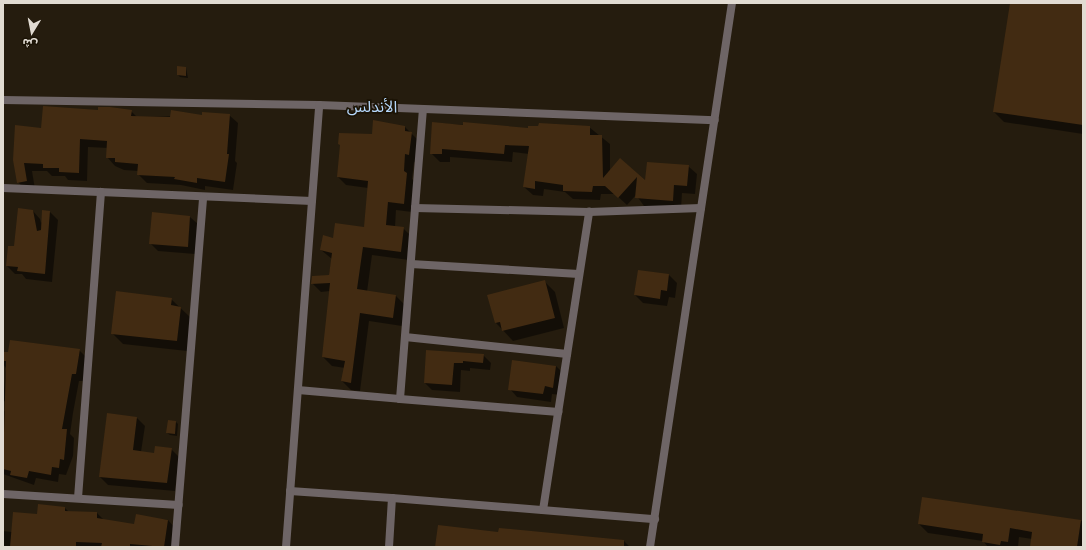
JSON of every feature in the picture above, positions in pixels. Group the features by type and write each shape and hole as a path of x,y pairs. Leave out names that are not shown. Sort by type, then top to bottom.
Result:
{"street":[{"path":"650,547 732,3"},
{"path":"3,100 319,106 715,120"},
{"path":"286,547 319,106"},
{"path":"400,399 423,109"},
{"path":"3,188 312,201"},
{"path":"78,498 101,192"},
{"path":"175,547 203,197"},
{"path":"415,208 589,212 701,208"},
{"path":"543,510 589,212"},
{"path":"411,264 579,274"},
{"path":"405,337 567,354"},
{"path":"298,390 558,412"},
{"path":"290,491 655,519"},
{"path":"3,494 178,505"},
{"path":"389,547 392,498"}],"building":[{"path":"1010,3 1083,3 1083,125 993,112"},
{"path":"177,66 186,67 186,76 177,75"},
{"path":"43,106 98,110 98,107 110,107 132,110 131,116 170,117 171,110 202,115 202,112 230,114 227,154 229,154 225,182 197,178 197,183 174,179 175,177 137,175 138,164 115,162 115,158 106,158 107,141 80,139 79,173 59,172 59,168 43,168 43,164 24,163 27,181 17,183 13,160 15,125 41,128"},
{"path":"373,120 405,126 405,131 412,132 409,155 405,154 404,171 407,173 404,204 388,202 386,225 404,227 401,252 363,247 357,289 396,295 393,318 360,313 351,383 341,381 345,361 322,357 330,283 311,284 312,276 329,275 332,253 320,250 323,235 333,238 335,223 364,227 368,181 337,177 340,145 338,144 339,133 372,134"},
{"path":"432,122 463,125 463,122 528,128 528,126 538,126 539,123 590,126 590,135 602,135 603,178 620,158 645,180 647,162 689,165 687,186 674,185 673,201 635,198 637,177 618,198 605,186 593,186 592,192 563,191 563,185 535,181 535,189 523,187 529,146 505,145 504,154 442,149 442,154 430,154"},
{"path":"18,208 33,210 37,231 41,230 42,210 50,211 45,274 17,271 18,267 6,266 8,246 14,246"},
{"path":"152,212 190,216 188,247 149,244"},
{"path":"638,270 669,274 667,291 661,290 660,299 634,295"},
{"path":"545,280 555,318 502,331 500,322 495,323 487,295"},
{"path":"116,291 172,298 171,305 181,307 177,341 111,334"},
{"path":"10,340 80,349 76,374 72,374 62,429 67,429 64,460 60,459 59,468 52,467 51,475 29,471 27,478 10,475 11,471 3,469 6,361 3,361 3,352 8,352"},
{"path":"426,350 484,354 483,363 463,361 463,363 454,363 452,385 424,383"},
{"path":"512,360 556,366 553,388 545,386 543,394 508,390"},
{"path":"107,413 137,417 133,450 154,453 155,446 172,448 167,483 99,477"},
{"path":"168,420 176,421 175,434 166,433"},
{"path":"922,497 1081,520 1077,547 1030,547 1032,532 1010,528 1008,542 1001,541 1000,545 982,542 983,534 918,524"},
{"path":"38,504 65,507 65,511 97,512 97,518 134,524 136,514 168,520 164,547 130,544 130,547 101,547 102,543 76,542 76,547 10,547 13,512 37,514"},
{"path":"438,525 498,532 499,528 624,540 624,547 435,547"}],"district":[{"name":"الأندلس","path":"372,106"}]}
